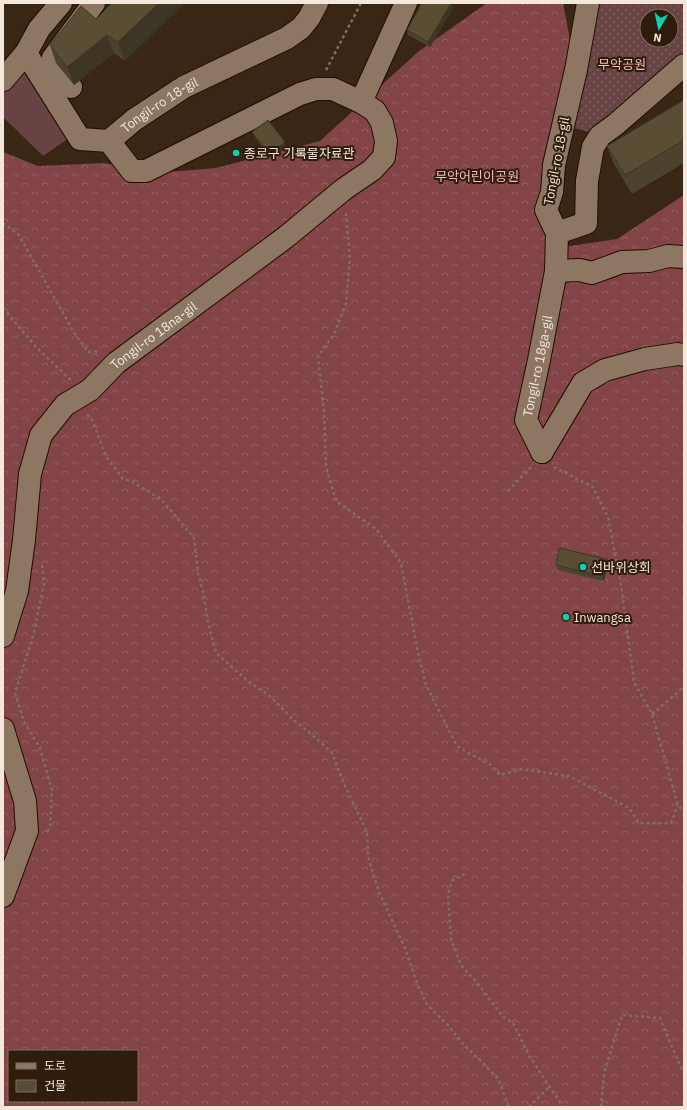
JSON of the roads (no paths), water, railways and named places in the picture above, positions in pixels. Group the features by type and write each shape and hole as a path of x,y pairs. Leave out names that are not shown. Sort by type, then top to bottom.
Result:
{"street":[{"path":"3,80 26,53 39,29 61,3"},
{"path":"71,87 52,58 94,3"},
{"name":"Tongil-ro 18-gil","path":"26,53 80,139 109,141 134,120 184,87 287,38 301,28 309,18 317,3"},
{"path":"361,102 406,3"},
{"name":"Tongil-ro 18-gil","path":"557,233 546,210 552,192 554,165 576,70 588,3"},
{"path":"557,233 586,222 587,181 593,147 600,136 615,125 684,65"},
{"name":"Tongil-ro 18na-gil","path":"3,636 17,591 24,540 30,474 41,435 72,401 90,390 116,363 286,237 344,189 372,170 384,157 386,141 382,123 374,111 361,102 333,89 316,89 300,94 146,171 132,171 109,141"},
{"name":"Tongil-ro 18ga-gil","path":"557,233 556,271 526,420 542,452 583,383 605,370 645,359 678,354 684,355"},
{"path":"556,271 579,270 592,273 622,262 649,261 668,256 684,257"},
{"path":"3,729 25,801 26,831 3,896"}],"place":[{"name":"종로구 기록물자료관","path":"236,153"},
{"name":"선바위상회","path":"583,567"},
{"name":"Inwangsa","path":"566,617"}],"park label":[{"name":"무악공원","path":"622,64"},
{"name":"무악어린이공원","path":"477,176"}]}
